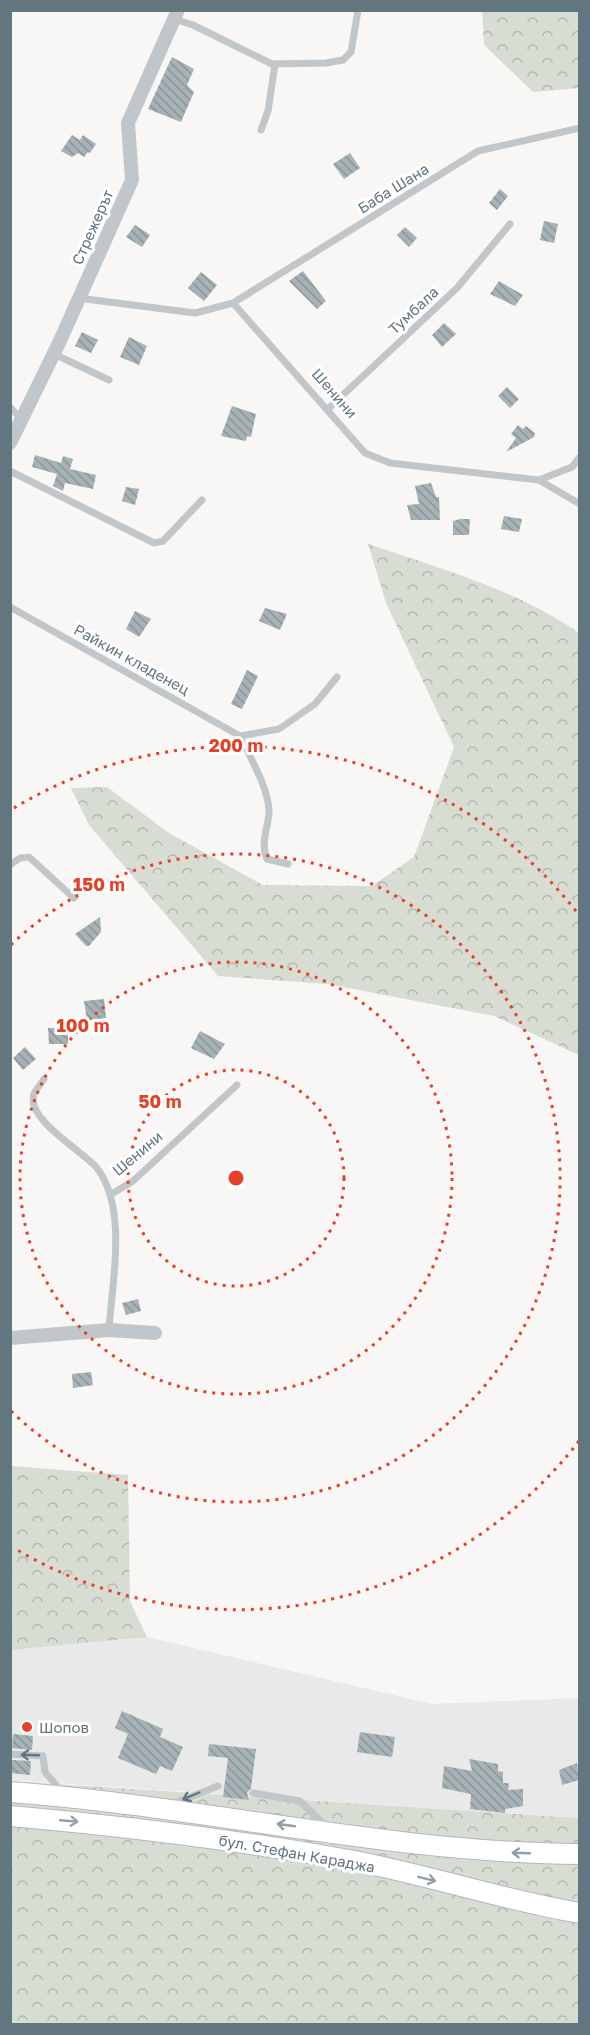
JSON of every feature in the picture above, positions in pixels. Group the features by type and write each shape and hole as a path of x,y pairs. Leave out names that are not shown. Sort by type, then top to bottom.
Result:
{"main road":[{"name":"бул. Стефан Караджа","path":"10,1792 66,1796 164,1808 481,1852 579,1854"},
{"name":"бул. Стефан Караджа","path":"10,1815 208,1837 351,1860 579,1913"},
{"path":"391,1870 396,1840"}],"street":[{"name":"Стрежерът","path":"10,443 54,354 132,180 128,123 176,15"},
{"path":"10,1338 109,1330 155,1333"}],"lane":[{"path":"176,15 275,64 326,63 348,57 356,39 358,10"},
{"path":"261,130 268,111 275,64"},
{"name":"Баба Шана","path":"233,303 478,151 579,128"},
{"name":"Тумбала","path":"328,410 457,288 510,224"},
{"path":"78,298 195,313 233,303"},
{"name":"Шенини","path":"233,303 365,453 375,459 390,463 539,480 572,467 579,457"},
{"path":"54,354 109,380"},
{"path":"10,407 22,420"},
{"path":"10,471 154,543 163,541 202,500"},
{"path":"539,480 579,504"},
{"name":"Райкин кладенец","path":"10,607 240,736"},
{"path":"288,864 267,859 264,852 263,844 269,811 259,775 240,736 279,729 315,704 337,677"},
{"path":"10,865 20,858 29,857 74,898"},
{"name":"Шенини","path":"44,1079 33,1095 33,1106 40,1118 97,1168 110,1195 116,1226 109,1330"},
{"name":"Шенини","path":"110,1195 132,1181 237,1085"},
{"path":"10,1754 43,1756 45,1772 66,1796"},
{"path":"164,1808 218,1786"},
{"path":"253,1793 300,1801 332,1832"}],"shaded area":[{"path":"147,1637 432,1704 579,1698 579,1818 11,1780 10,1650"}],"green space":[{"path":"482,11 579,11 579,88 533,92 484,45"},
{"path":"368,544 450,571 504,592 530,604 579,633 579,1055 494,1016 327,984 218,976 89,825 71,788 107,787 169,833 263,885 372,886 414,857 454,747 386,603"},
{"path":"11,1466 128,1475 130,1601 147,1637 11,1650"},
{"path":"10,1781 579,1818 579,2024 11,2024"}],"building":[{"path":"172,57 194,69 187,85 194,92 181,122 148,109"},
{"path":"72,135 80,140 83,135 96,144 84,157 78,153 72,157 61,151"},
{"path":"350,153 360,168 344,179 333,164"},
{"path":"500,189 508,196 497,210 489,203"},
{"path":"544,221 558,224 554,243 540,240"},
{"path":"135,225 150,235 142,247 126,237"},
{"path":"405,227 417,238 409,247 397,235"},
{"path":"303,271 326,301 317,309 289,281"},
{"path":"201,272 217,285 204,301 188,288"},
{"path":"499,281 523,295 515,306 490,294"},
{"path":"444,323 456,334 442,347 432,335"},
{"path":"82,332 98,340 91,353 75,346"},
{"path":"129,337 147,346 139,365 120,357"},
{"path":"507,387 519,399 510,408 498,396"},
{"path":"232,406 256,414 251,437 247,436 246,441 221,436"},
{"path":"518,425 523,429 526,426 535,433 534,437 506,452 516,438 511,434"},
{"path":"35,455 61,463 63,456 73,459 70,469 96,475 93,489 65,483 63,491 53,486 57,474 32,467"},
{"path":"431,483 436,497 439,497 440,520 411,520 407,505 419,504 415,486"},
{"path":"126,487 139,489 135,505 122,501"},
{"path":"504,516 522,519 519,532 501,529"},
{"path":"470,519 469,535 453,535 453,521"},
{"path":"265,608 287,614 280,630 259,621"},
{"path":"135,611 151,619 139,637 126,629"},
{"path":"247,670 258,676 242,709 231,704"},
{"path":"100,917 101,932 89,946 86,946 75,934"},
{"path":"104,999 106,1018 87,1020 84,1001"},
{"path":"48,1028 68,1028 68,1044 49,1044"},
{"path":"200,1031 225,1044 214,1059 191,1048"},
{"path":"25,1047 36,1059 23,1070 13,1058"},
{"path":"138,1299 141,1311 126,1315 122,1303"},
{"path":"91,1372 93,1385 73,1388 72,1374"},
{"path":"122,1711 163,1729 160,1737 183,1747 172,1771 160,1766 156,1774 118,1758 128,1734 115,1728"},
{"path":"360,1732 395,1737 392,1757 357,1752"},
{"path":"13,1734 33,1736 32,1750 12,1748"},
{"path":"209,1744 256,1749 251,1788 247,1793 249,1800 223,1797 228,1758 208,1756"},
{"path":"469,1759 498,1764 498,1771 503,1772 503,1783 509,1783 508,1790 523,1789 523,1806 505,1809 505,1813 470,1809 471,1794 442,1788 444,1766 472,1771"},
{"path":"11,1760 31,1761 30,1775 10,1773"},
{"path":"577,1763 579,1780 562,1785 559,1770"}],"place":[{"name":"Шопов","path":"27,1727"}]}
